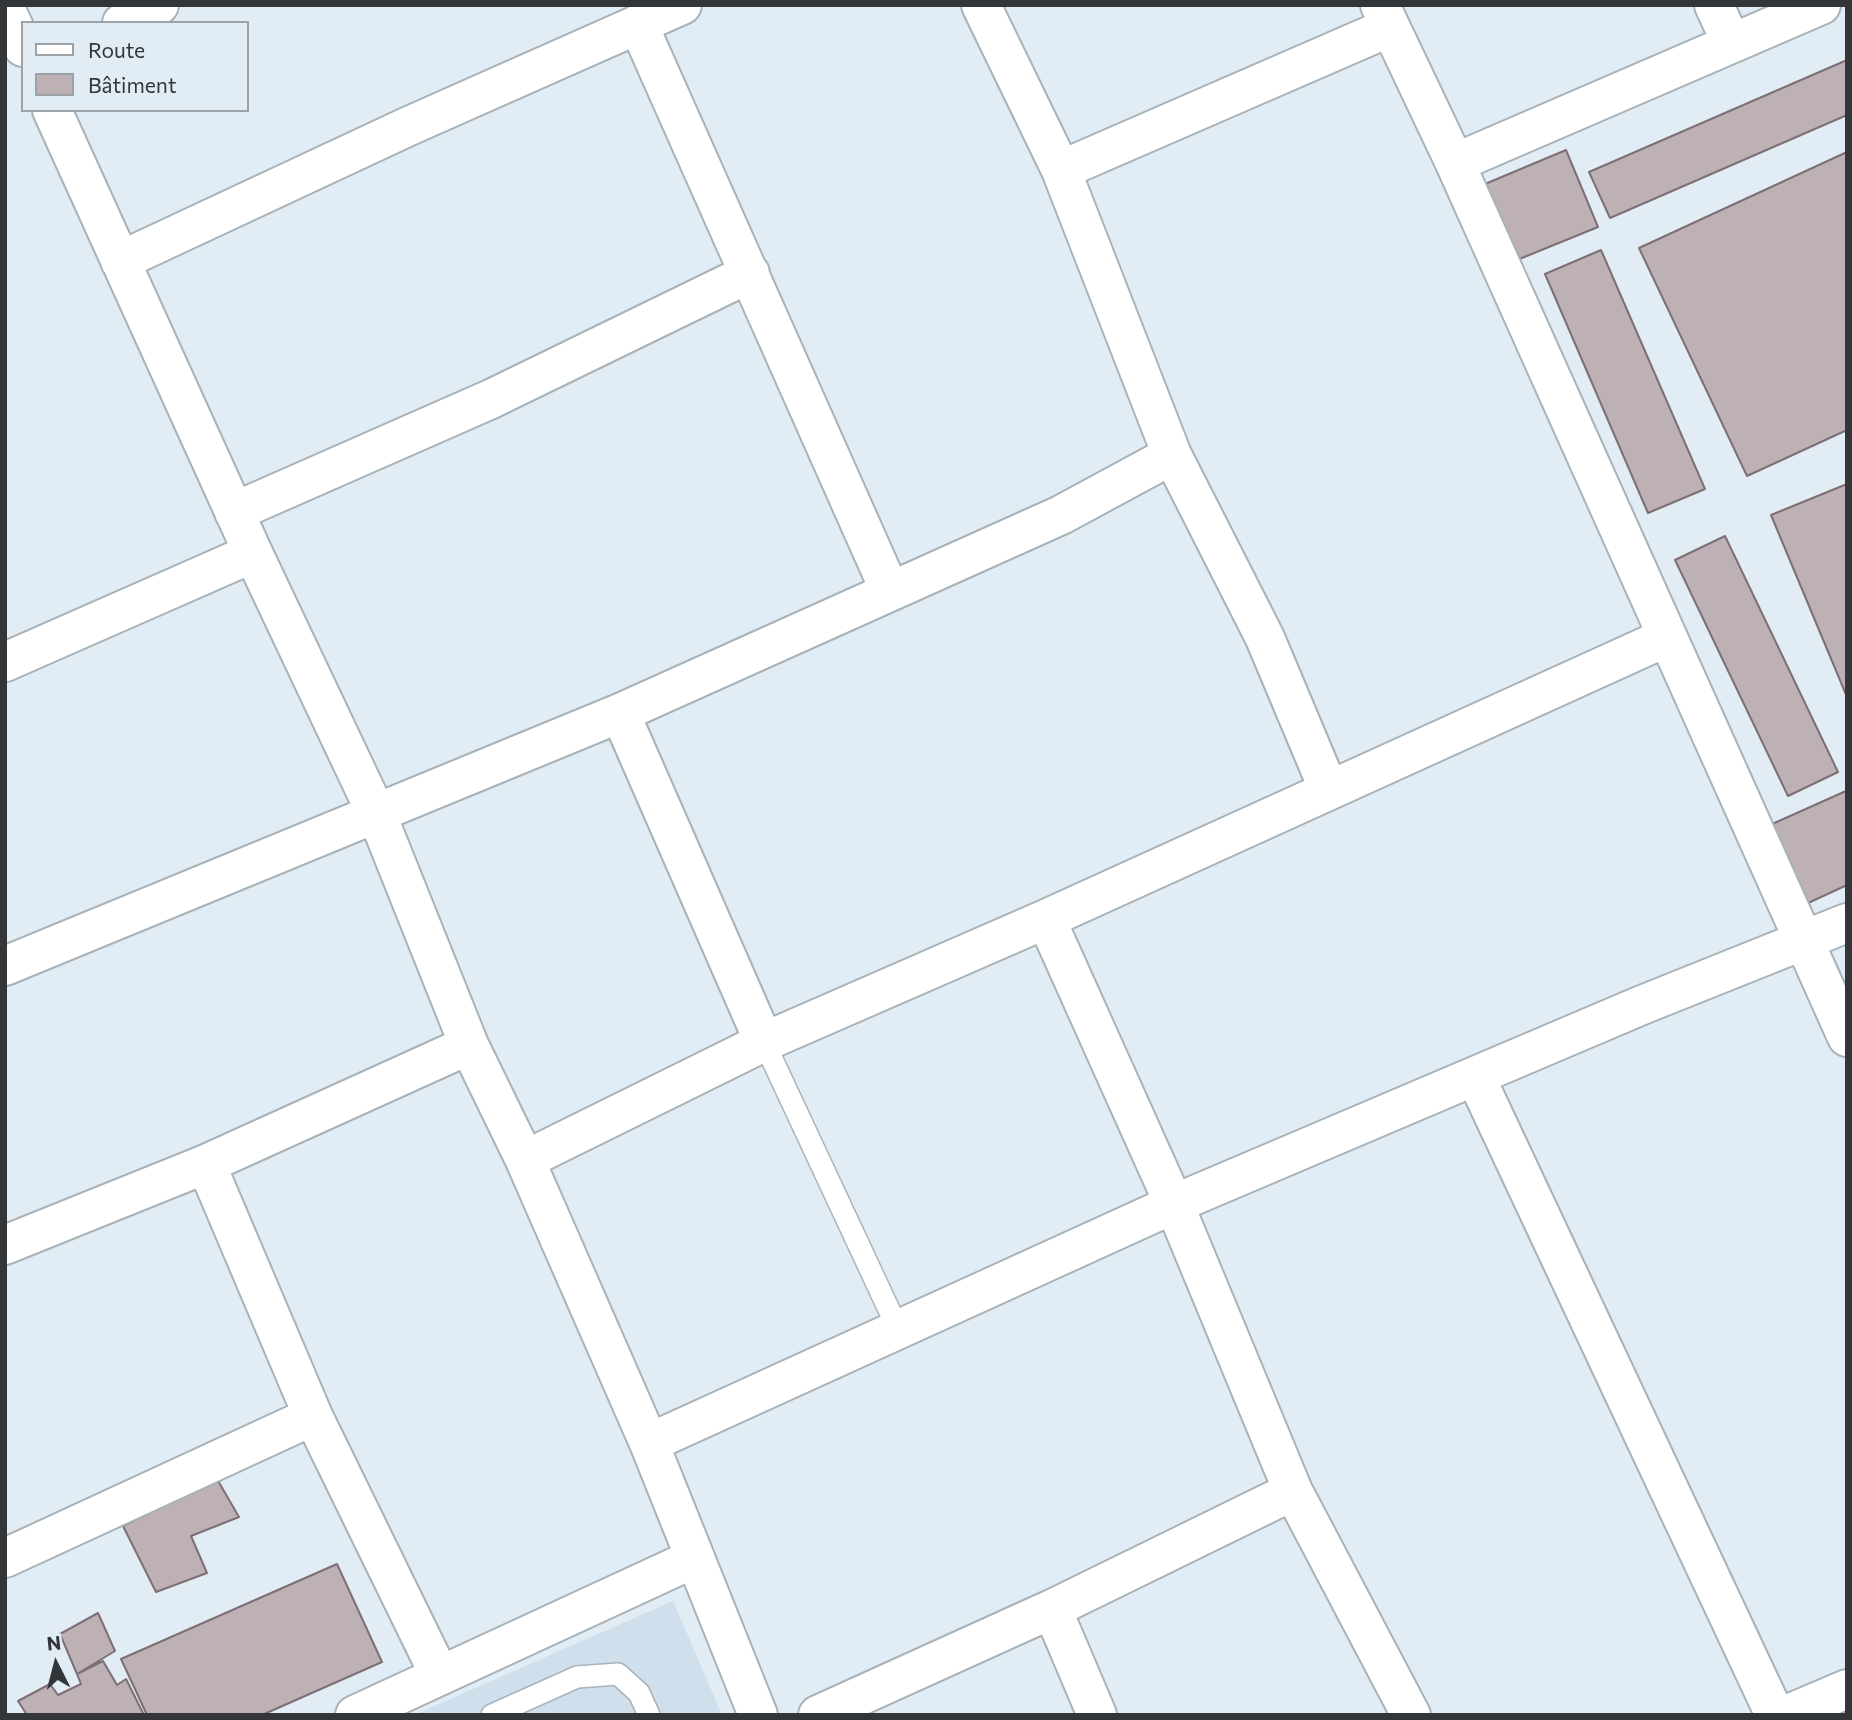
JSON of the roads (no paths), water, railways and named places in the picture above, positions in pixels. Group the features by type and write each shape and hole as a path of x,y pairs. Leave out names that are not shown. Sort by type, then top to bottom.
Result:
{"street":[{"path":"126,21 159,5"},
{"path":"120,261 409,126 682,5"},
{"path":"981,5 1062,170 1172,455 1265,638 1328,788"},
{"path":"1714,5 1731,42"},
{"path":"1455,163 1821,5"},
{"path":"1062,170 1385,16 1455,163 1847,1037"},
{"path":"638,24 890,591"},
{"path":"53,112 234,512 377,815 469,1045 525,1160 649,1443 758,1715"},
{"path":"234,512 491,400 750,273"},
{"path":"5,966 620,713 1061,516 1172,455"},
{"path":"5,662 253,553"},
{"path":"525,1160 764,1042 1046,919 1328,788 1667,636"},
{"path":"620,713 764,1042"},
{"path":"1046,919 1174,1204 1293,1491 1411,1715"},
{"path":"649,1443 1174,1204 1476,1078 1642,1005 1847,923"},
{"path":"5,1245 205,1164 469,1045"},
{"path":"1476,1078 1775,1715"},
{"path":"205,1164 313,1416 440,1676"},
{"path":"5,1558 313,1416"},
{"path":"818,1715 1052,1609 1293,1491"},
{"path":"355,1715 695,1558"},
{"path":"1052,1609 1097,1715"},
{"path":"1786,1715 1847,1689"}],"lane":[{"path":"764,1042 898,1329"},
{"path":"492,1715 577,1677 618,1674 639,1693 649,1715"}]}
